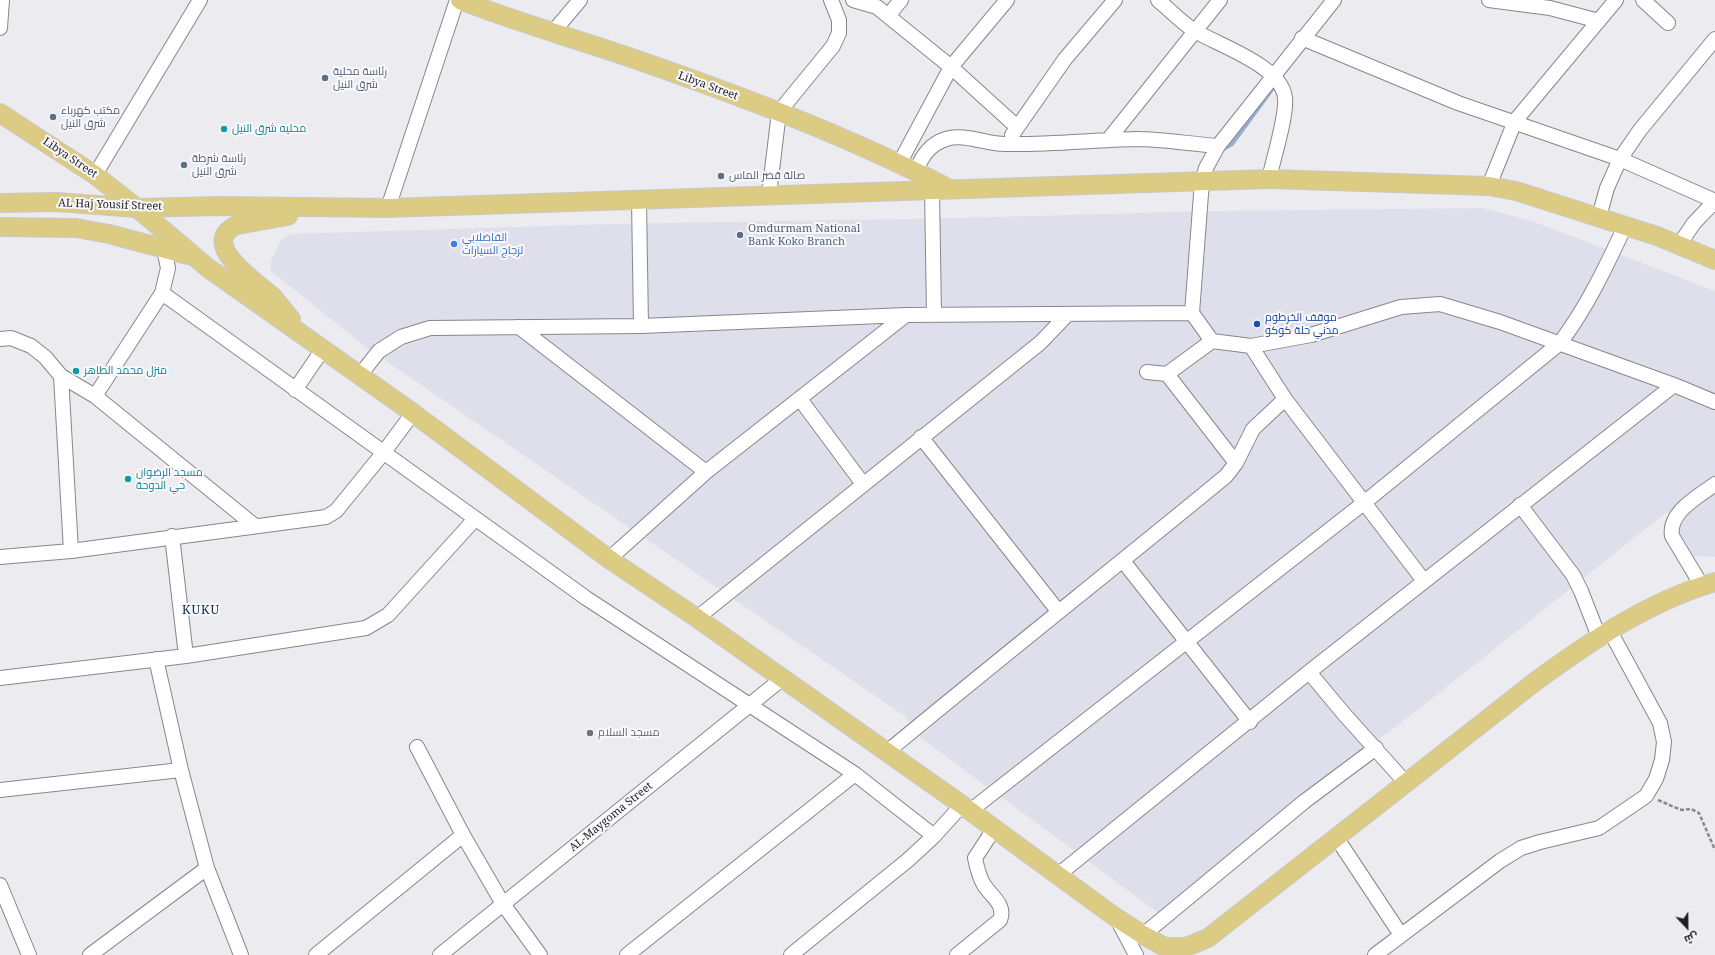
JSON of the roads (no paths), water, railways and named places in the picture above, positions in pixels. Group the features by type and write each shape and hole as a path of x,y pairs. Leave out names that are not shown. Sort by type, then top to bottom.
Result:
{"main road":[{"name":"Libya Street","path":"458,0 481,4 552,32 647,63 779,112 916,171 940,189"},
{"name":"Libya Street","path":"0,113 95,175 137,208 192,256 413,412 608,559 697,618 783,678 966,808 1115,917 1143,936 1165,947 1186,947 1208,938 1536,681 1604,634 1663,602 1709,584"},
{"path":"305,337 274,299 227,255 222,245 223,235 229,228 237,225 334,208 388,208 1269,179 1490,186 1516,191 1625,226 1679,244 1715,260"},
{"name":"AL Haj Yousif Street","path":"0,203 56,202 137,208 220,206 334,208"},
{"path":"0,227 76,228 109,234 192,256"}],"street":[{"path":"0,28 2,0"},
{"path":"95,175 200,0"},
{"path":"388,208 458,0"},
{"path":"552,32 580,0"},
{"path":"769,195 779,112 833,46 839,33 839,20 831,0"},
{"path":"853,0 877,7 951,67 1016,126"},
{"path":"888,16 901,0"},
{"path":"899,164 951,67 1007,0"},
{"path":"1008,144 1016,126 1064,59 1115,0"},
{"path":"1158,0 1194,30 1240,54 1274,76 1281,84 1285,98 1284,112 1269,179"},
{"path":"1108,140 1194,30 1220,0"},
{"path":"1212,341 1192,312 1202,181 1206,168 1218,146 1274,76 1302,38 1334,0"},
{"path":"1489,0 1550,8 1599,21"},
{"path":"1490,186 1515,122 1616,0"},
{"path":"1643,0 1668,23"},
{"path":"1302,38 1458,103 1620,159 1715,201 1694,223 1679,244"},
{"path":"1599,218 1607,188 1620,159 1640,130 1715,39"},
{"path":"916,171 921,158 931,146 946,139 960,136 990,144 1158,140 1218,146"},
{"path":"934,315 940,189"},
{"path":"639,200 641,326"},
{"path":"791,955 908,860 966,808 1185,642 1365,502 1560,343 1579,318 1604,272 1625,226"},
{"path":"95,396 162,293 168,268 164,249"},
{"path":"162,293 586,598 855,774 934,836"},
{"path":"1147,372 1167,374 1212,341 1252,346 1311,335 1401,307 1440,304 1500,322 1560,343 1674,385 1715,402"},
{"path":"360,375 379,351 401,337 430,328 641,326 906,315 1192,312"},
{"path":"697,618 1040,343 1068,314"},
{"path":"608,559 706,472 906,315"},
{"path":"519,327 706,472"},
{"path":"0,339 10,338 30,346 46,357 61,376 95,396 255,526"},
{"path":"1252,346 1285,399 1424,580"},
{"path":"295,390 323,349"},
{"path":"1167,374 1236,463"},
{"path":"61,376 71,551"},
{"path":"1058,875 1250,722 1309,672 1424,580 1674,385"},
{"path":"800,399 863,484"},
{"path":"887,752 1058,611 1123,561 1226,476 1236,463 1253,429 1285,399"},
{"path":"0,558 71,551 172,536 326,517 336,511 384,452 413,412"},
{"path":"921,437 983,518 1058,611"},
{"path":"1709,584 1672,536 1670,528 1678,513 1715,484"},
{"path":"1375,955 1500,861 1521,848 1599,828 1646,796 1656,778 1662,760 1664,742 1660,722 1604,634 1572,575 1520,505"},
{"path":"0,678 186,656 366,628 388,615 475,519"},
{"path":"172,536 186,656"},
{"path":"1123,561 1185,642 1250,722"},
{"path":"156,659 181,770 207,868 241,955"},
{"path":"1309,672 1344,714 1406,783"},
{"name":"AL-Maygoma Street","path":"440,955 783,678"},
{"path":"417,747 463,835 503,904 540,955"},
{"path":"1143,936 1304,801 1376,748"},
{"path":"0,790 181,770"},
{"path":"627,955 855,774"},
{"path":"957,955 1000,920 1003,914 1001,906 984,885 978,872 975,858 994,829"},
{"path":"316,955 463,835"},
{"path":"1336,837 1401,935"},
{"path":"90,955 207,868"},
{"path":"1,894 28,955"},
{"path":"1115,917 1136,955"},
{"path":"1190,954 1208,938"}],"waterway":[{"path":"1220,151 1232,144 1273,88"}],"place":[{"name":"رئاسة محلية شرق النيل","path":"325,78"},
{"name":"مكتب كهرباء شرق النيل","path":"53,117"},
{"name":"محليه شرق النيل","path":"224,129"},
{"name":"رئاسة شرطة شرق النيل","path":"184,165"},
{"name":"صالة قصر الماس","path":"721,176"},
{"name":"Omdurmam National Bank Koko Branch","path":"740,235"},
{"name":"الفاضلابي لزجاج السيارات","path":"454,244"},
{"name":"موقف الخرطوم مدني حلة كوكو","path":"1257,324"},
{"name":"منزل محمد الطاهر","path":"76,371"},
{"name":"مسجد الرضوان حي الدوحة","path":"128,479"},
{"name":"مسجد السلام","path":"590,733"}],"district":[{"name":"KUKU","path":"201,611"}]}
